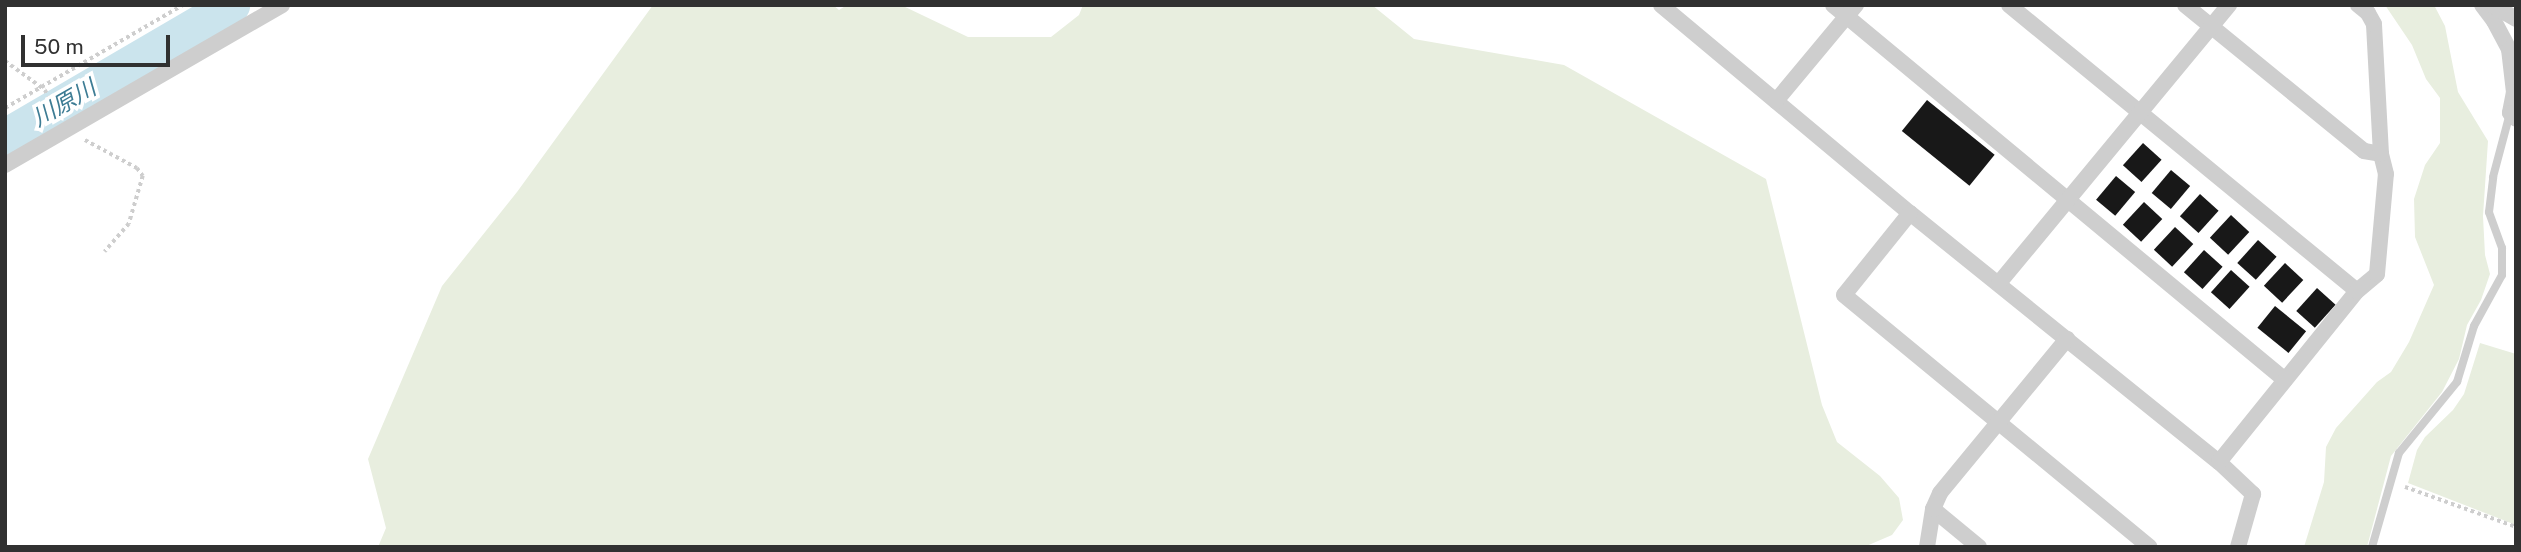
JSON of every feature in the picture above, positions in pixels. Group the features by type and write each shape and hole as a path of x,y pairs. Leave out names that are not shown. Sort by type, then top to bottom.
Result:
{"street":[{"path":"5,165 66,126 282,5"},
{"path":"1661,5 1910,214 2219,462 2253,494 2238,547"},
{"path":"1833,5 1851,11 2068,201 2286,380"},
{"path":"2009,5 2357,291"},
{"path":"2185,5 2364,151 2381,154"},
{"path":"1999,283 2229,5"},
{"path":"2219,462 2357,291 2377,274 2386,174 2381,154 2374,24 2368,13 2358,5"},
{"path":"2482,5 2509,49 2514,92 2513,116"},
{"path":"2492,5 2516,19"},
{"path":"1776,101 1851,11"},
{"path":"1910,214 1844,295 2150,547"},
{"path":"1927,547 1933,509 1940,494 1997,421 2067,339"},
{"path":"1933,509 1979,547"}],"lane":[{"path":"2372,547 2399,453 2457,382 2474,326 2502,275 2502,248 2489,212 2493,177 2513,116"}],"path":[{"path":"5,108 43,89 184,5"},
{"path":"5,61 43,89 66,126 137,168 142,176 129,223 105,253"},
{"path":"2405,487 2516,527"}],"green space":[{"path":"653,5 833,5 839,10 847,5 901,5 968,37 1051,37 1079,15 1083,5 1372,5 1414,39 1564,65 1766,179 1822,405 1837,442 1880,476 1899,498 1903,520 1892,535 1864,547 378,547 386,528 368,459 442,286 517,192"},
{"path":"2385,5 2434,5 2445,26 2458,92 2488,141 2483,216 2485,255 2490,274 2481,300 2467,325 2459,359 2442,392 2391,456 2367,547 2304,547 2324,482 2326,447 2336,428 2377,382 2391,372 2409,342 2434,285 2415,237 2414,199 2425,165 2440,143 2440,98 2426,79 2412,45"},
{"path":"2480,343 2516,354 2516,525 2408,483 2417,450 2425,437 2453,410 2464,394"}],"building":[{"path":"1927,100 1995,155 1969,186 1902,131"},
{"path":"2143,143 2162,160 2142,182 2123,165"},
{"path":"2171,170 2190,186 2171,209 2152,193"},
{"path":"2116,176 2135,192 2115,216 2096,200"},
{"path":"2200,194 2219,211 2199,233 2180,216"},
{"path":"2144,202 2162,219 2141,242 2123,225"},
{"path":"2231,215 2249,232 2228,255 2210,238"},
{"path":"2175,227 2193,244 2172,267 2154,250"},
{"path":"2258,240 2277,257 2256,280 2237,263"},
{"path":"2204,250 2223,267 2203,289 2184,272"},
{"path":"2285,263 2303,280 2282,303 2264,286"},
{"path":"2231,270 2250,287 2230,309 2211,292"},
{"path":"2317,288 2336,305 2315,328 2296,311"},
{"path":"2275,306 2306,331 2288,353 2257,328"}],"waterway":[{"name":"川原川","path":"5,137 231,5"}]}
